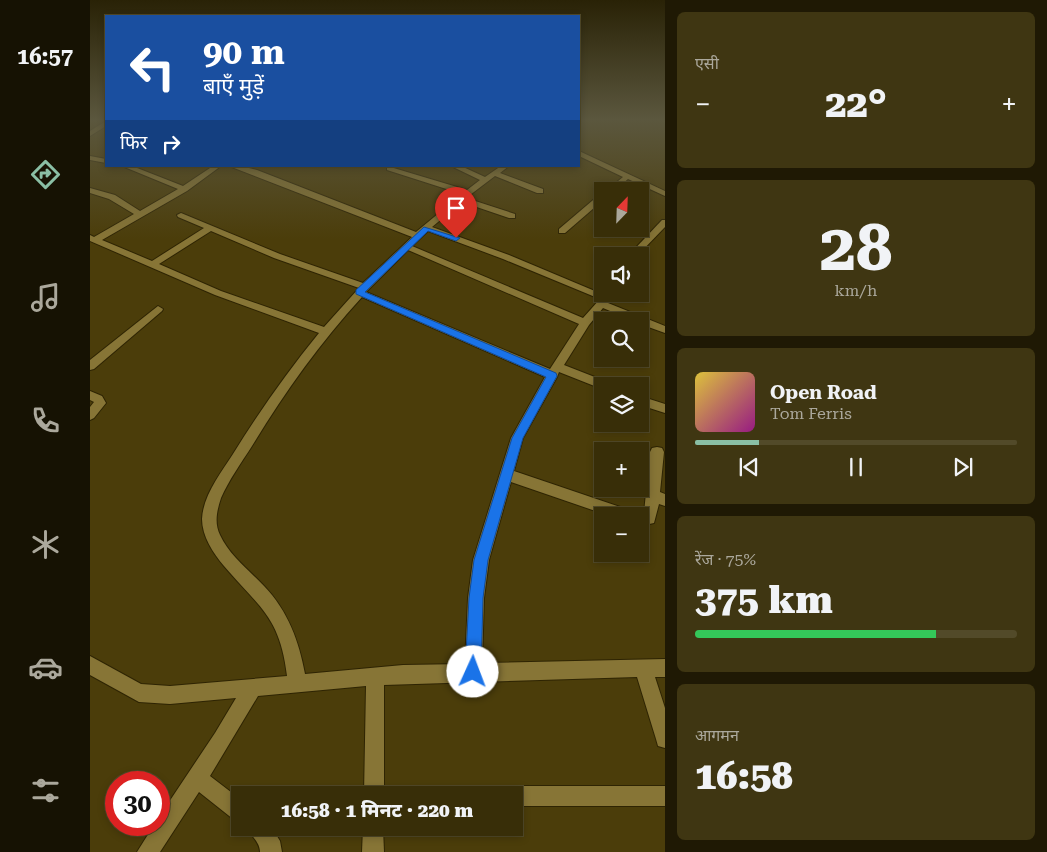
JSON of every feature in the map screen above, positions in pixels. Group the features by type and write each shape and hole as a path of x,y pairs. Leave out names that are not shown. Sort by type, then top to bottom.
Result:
{"street":[{"path":"593,160 664,194"},
{"path":"129,167 149,172 184,189"},
{"path":"92,239 184,189 217,167"},
{"path":"236,167 422,232 506,257 594,294"},
{"path":"254,172 261,167"},
{"path":"458,167 540,191"},
{"path":"297,683 293,653 274,611 217,542 210,527 212,506 223,482 271,404 325,331 406,246 465,196 504,167"},
{"path":"390,168 512,216"},
{"path":"621,182 628,176"},
{"path":"90,190 112,197 139,214"},
{"path":"562,230 594,204"},
{"path":"181,216 555,371 594,382"},
{"path":"640,247 664,222"},
{"path":"152,265 209,228"},
{"path":"92,239 218,293 325,331"},
{"path":"406,246 585,323"},
{"path":"473,672 476,598 481,560 517,438 585,323 603,302"},
{"path":"612,302 664,330"},
{"path":"90,366 158,309"},
{"path":"90,395 98,399 100,403 90,415"},
{"path":"649,404 664,410"},
{"path":"649,518 659,498 657,452"},
{"path":"505,474 601,507"},
{"path":"90,665 139,692 170,695 374,676 643,667 664,668"},
{"path":"643,667 664,739"},
{"path":"374,676 374,786"},
{"path":"148,852 197,778 253,686"},
{"path":"197,778 231,805"},
{"path":"523,796 664,796"},
{"path":"265,836 270,841 271,852"},
{"path":"373,852 374,836"}],"route":[{"path":"456,238 426,228 360,292 552,376 517,438 498,497 481,560 476,598 473,672"}]}
